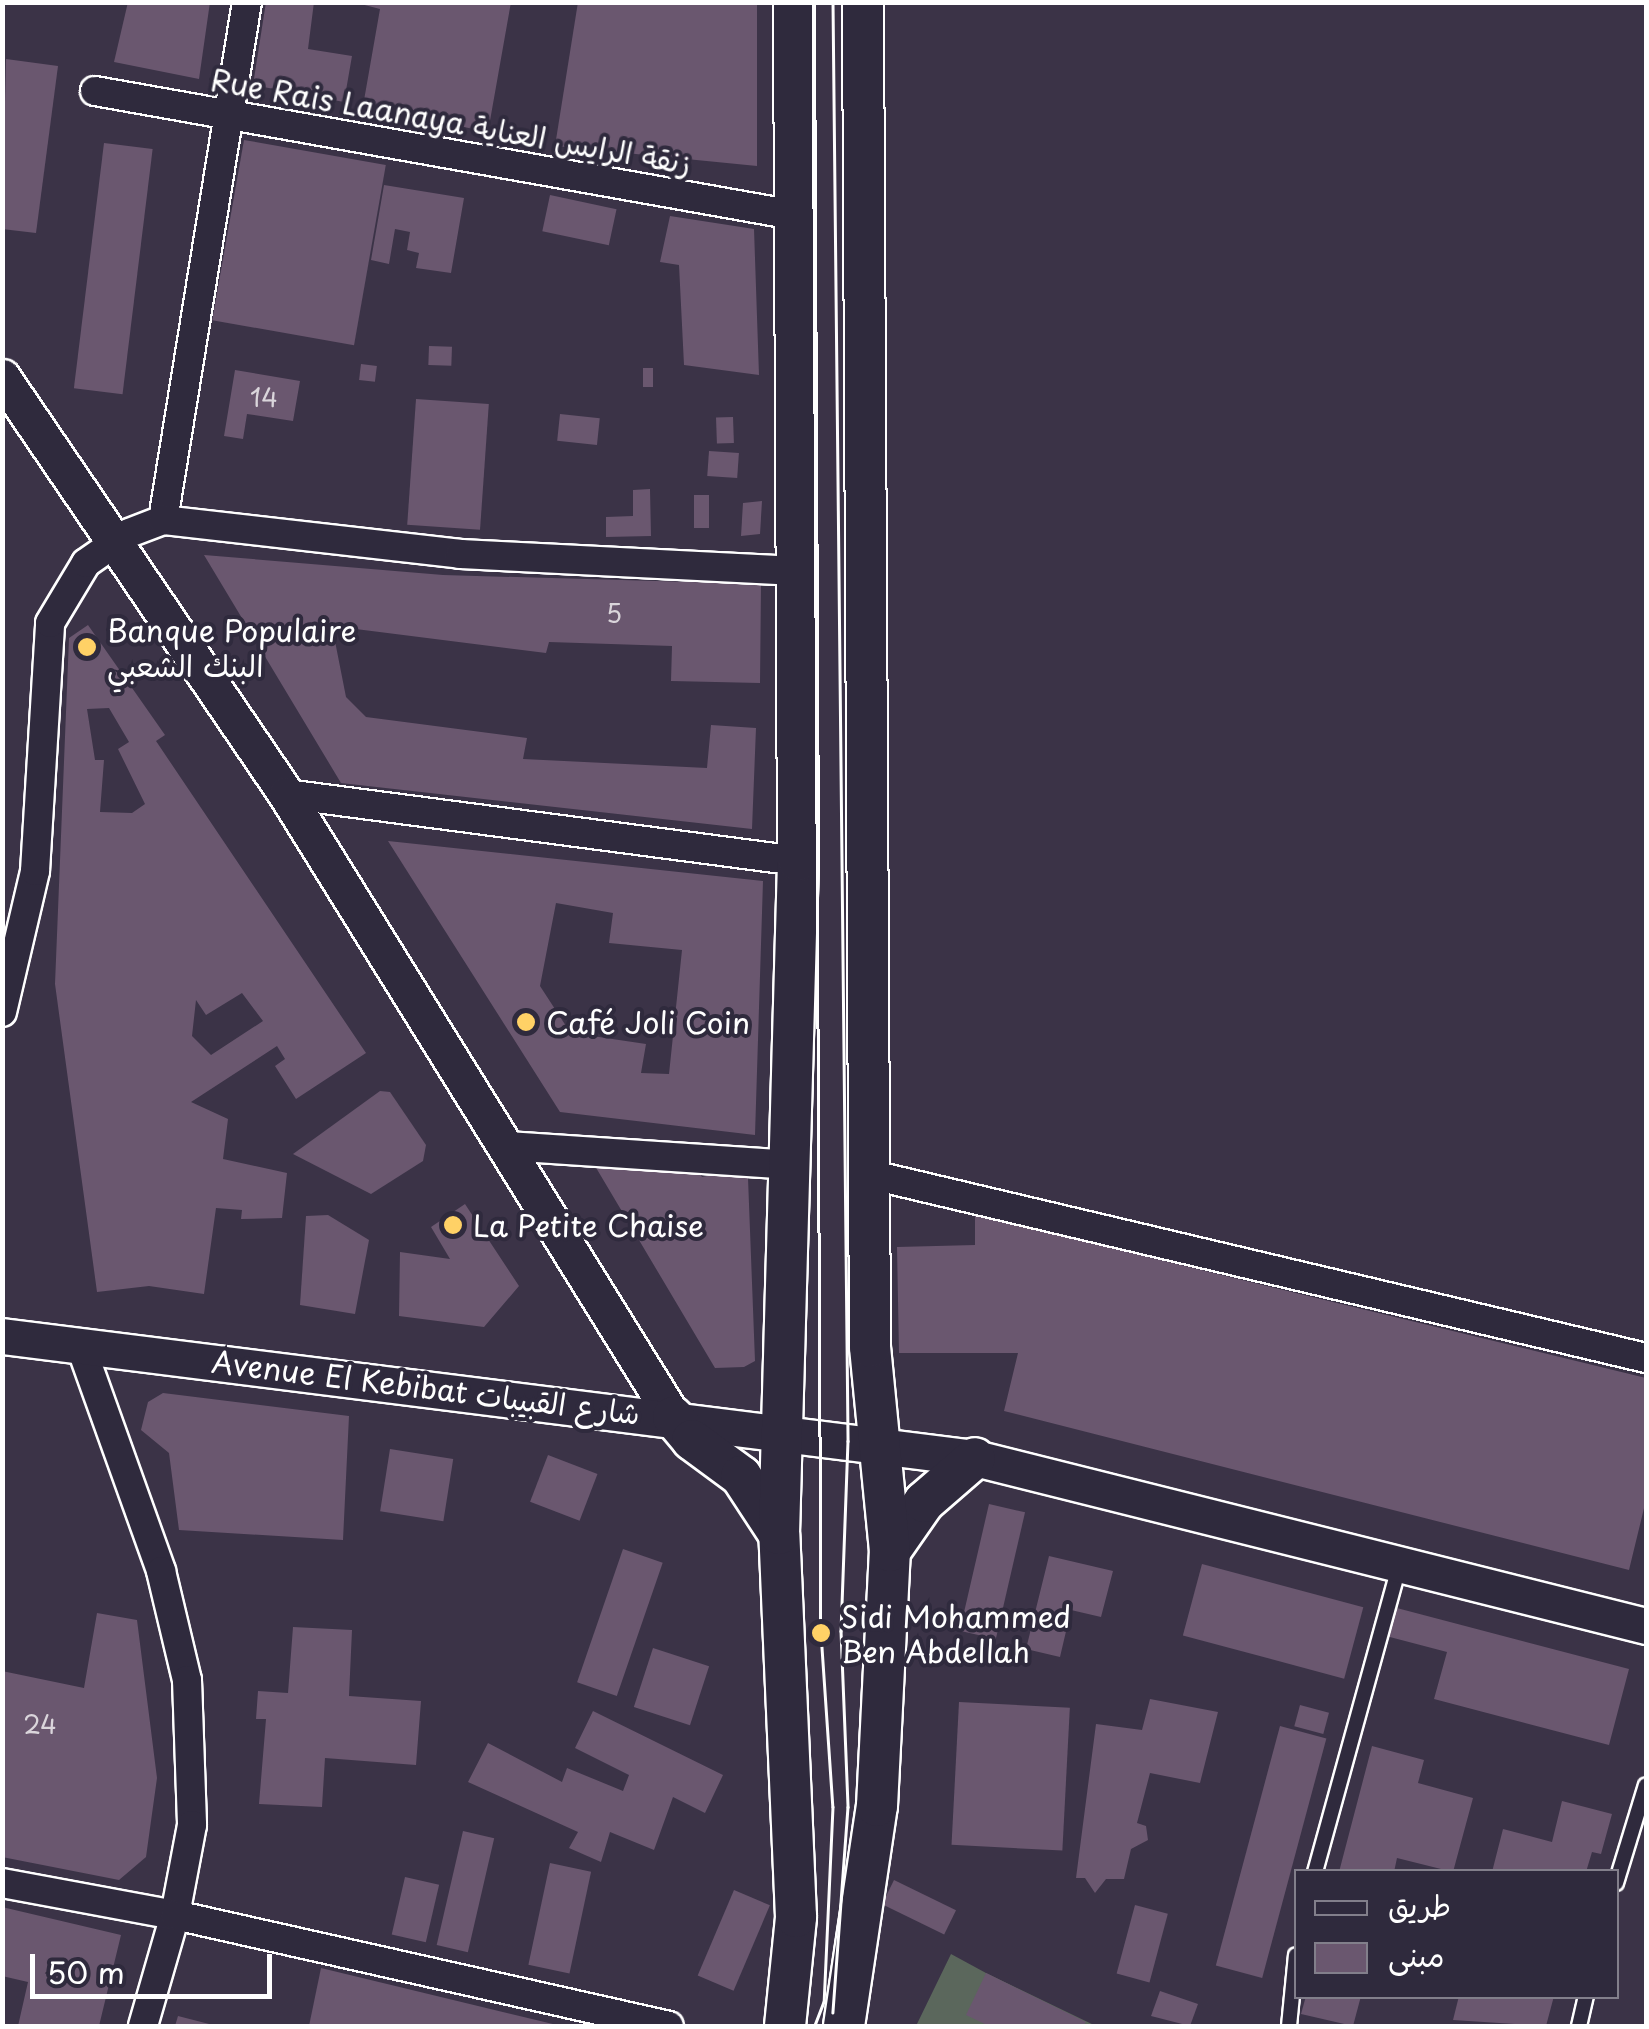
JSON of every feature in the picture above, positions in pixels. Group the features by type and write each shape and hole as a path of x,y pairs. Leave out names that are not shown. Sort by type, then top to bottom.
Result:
{"main road":[{"path":"784,2026 796,1917 779,1534 793,1165 798,861 794,2"},
{"path":"844,2026 877,1806 890,1551 864,1444 870,1348 863,2"},
{"path":"673,1417 692,1440 741,1476 779,1534"},
{"path":"890,1551 910,1517 975,1458"}],"street":[{"path":"163,520 247,2"},
{"name":"Rue Rais Laanaya زنقة الرايس العناية","path":"95,91 794,216"},
{"path":"2,377 111,543 286,794 673,1417"},
{"path":"4,1002 35,870 50,623 67,586 111,543 163,520 460,554 798,570"},
{"path":"286,794 798,861"},
{"path":"506,1146 793,1165"},
{"path":"868,1174 1646,1358"},
{"name":"Avenue El Kebibat شارع القبيبات","path":"2,1336 673,1417 975,1458 1646,1626"},
{"path":"81,1347 161,1571 188,1680 192,1825 176,1915 143,2026"},
{"path":"2,1883 176,1915 669,2026"}],"lane":[{"path":"1317,1869 1400,1564"},
{"path":"1619,1875 1643,1809 1646,1785"},
{"path":"1289,2026 1294,1975"},
{"path":"1579,2026 1585,1999"}],"green space":[{"path":"951,1954 986,1973 1096,2026 916,2026"}],"building":[{"path":"128,2 210,2 199,79 114,62"},
{"path":"266,2 314,2 308,49 352,56 344,102 253,85"},
{"path":"353,2 511,2 488,132 363,106 380,9"},
{"path":"578,2 757,2 757,166 555,146"},
{"path":"6,59 58,66 36,233 2,229"},
{"path":"244,140 386,165 354,345 212,320"},
{"path":"104,143 153,149 123,394 74,388"},
{"path":"384,185 464,198 451,273 416,268 419,253 407,250 410,232 395,229 389,264 371,260"},
{"path":"550,195 617,209 609,245 542,231"},
{"path":"670,216 754,229 759,375 684,365 679,265 660,262"},
{"path":"429,346 452,347 451,366 428,365"},
{"path":"361,364 377,366 375,382 359,380"},
{"path":"643,368 653,368 653,387 643,387"},
{"path":"235,370 300,381 293,421 247,414 243,439 224,436"},
{"path":"416,399 489,404 480,530 407,525"},
{"path":"560,414 600,418 597,445 557,441"},
{"path":"733,417 734,443 717,444 716,418"},
{"path":"709,451 739,453 737,478 707,476"},
{"path":"650,489 651,536 606,537 606,517 633,516 633,490"},
{"path":"694,495 709,495 709,528 694,528"},
{"path":"762,501 760,534 741,536 743,503"},
{"path":"204,555 443,575 761,584 760,683 671,681 672,646 549,642 546,653 332,626 346,697 366,717 527,738 523,759 707,768 711,725 756,728 752,829 341,783"},
{"path":"88,625 165,735 156,741 366,1053 296,1099 275,1066 285,1059 277,1046 191,1102 228,1119 223,1159 287,1173 282,1218 241,1219 242,1210 216,1208 204,1294 149,1286 97,1292 55,984 69,638","holes":["109,708 129,742 118,749 145,804 132,813 100,812 104,760 95,760 87,709","242,993 263,1021 211,1055 192,1036 196,1000 206,1015"]},
{"path":"388,841 763,881 755,1135 560,1112","holes":["556,903 613,913 609,943 682,950 669,1074 641,1073 646,1044 572,1033 540,986"]},
{"path":"380,1091 390,1092 426,1145 423,1161 371,1194 293,1154"},
{"path":"694,1164 702,1177 742,1169 748,1178 755,1361 744,1367 715,1368 595,1166"},
{"path":"465,1204 519,1286 484,1327 399,1316 400,1252 450,1259 431,1227"},
{"path":"328,1215 369,1240 355,1314 300,1305 306,1216"},
{"path":"975,1215 1646,1378 1646,1500 1629,1570 1004,1411 1018,1353 899,1353 897,1247 975,1245"},
{"path":"163,1393 349,1416 343,1540 179,1530 169,1453 141,1430 148,1402"},
{"path":"390,1449 453,1459 443,1521 380,1511"},
{"path":"548,1455 597,1474 580,1521 530,1502"},
{"path":"989,1504 1025,1512 996,1639 960,1631"},
{"path":"623,1549 663,1563 617,1696 577,1682"},
{"path":"1049,1556 1113,1571 1101,1617 1071,1610 1060,1657 1026,1649"},
{"path":"1202,1564 1363,1607 1344,1679 1183,1635"},
{"path":"1393,1607 1629,1669 1609,1745 1434,1699 1447,1652 1386,1636"},
{"path":"97,1613 137,1620 157,1778 146,1857 119,1880 2,1857 2,1671 84,1688"},
{"path":"293,1627 352,1630 349,1696 421,1701 416,1765 325,1758 322,1807 259,1804 266,1719 256,1719 258,1691 288,1693"},
{"path":"653,1648 709,1666 690,1725 634,1707"},
{"path":"1150,1699 1218,1712 1200,1783 1150,1773 1137,1823 1146,1826 1148,1840 1131,1849 1124,1879 1106,1879 1095,1893 1085,1878 1076,1878 1096,1724 1142,1730"},
{"path":"959,1702 1070,1708 1062,1851 952,1845"},
{"path":"1300,1705 1329,1713 1323,1734 1294,1726"},
{"path":"593,1711 723,1775 705,1813 673,1797 654,1850 610,1832 601,1862 569,1848 578,1832 468,1782 488,1743 562,1782 567,1768 623,1791 629,1775 575,1748"},
{"path":"1280,1726 1326,1738 1262,1978 1216,1966"},
{"path":"1372,1746 1424,1760 1418,1783 1473,1798 1454,1869 1397,1858 1395,1869 1340,1869"},
{"path":"1562,1801 1612,1814 1601,1854 1592,1852 1587,1869 1493,1869 1503,1829 1552,1842"},
{"path":"463,1831 494,1838 468,1952 437,1945"},
{"path":"550,1863 591,1872 569,1973 528,1965"},
{"path":"405,1877 439,1885 426,1942 392,1934"},
{"path":"894,1880 956,1910 944,1935 882,1904"},
{"path":"734,1890 770,1905 734,1991 698,1976"},
{"path":"1135,1905 1168,1914 1149,1982 1117,1974"},
{"path":"2,1907 121,1935 99,2026 18,2026 28,1982 2,1976"},
{"path":"321,1968 557,2025 557,2026 309,2026"},
{"path":"986,1973 1086,2022 1083,2026 989,2026 966,2015"},
{"path":"1160,1991 1198,2004 1190,2026 1151,2016"},
{"path":"1305,1999 1360,1999 1353,2026 1301,2014"},
{"path":"1458,1999 1553,1999 1546,2026 1453,2020"},
{"path":"178,2016 213,2025 213,2026 175,2026"}],"tram line":[{"path":"813,2 821,1633 833,1807 824,2002 815,2026"},
{"path":"833,2 848,1441 841,1631 848,1807 833,2012"}],"place":[{"name":"Banque Populaire البنك الشعبي","path":"87,647"},
{"name":"Café Joli Coin","path":"526,1022"},
{"name":"La Petite Chaise","path":"453,1225"},
{"name":"Sidi Mohammed Ben Abdellah","path":"821,1633"}]}
